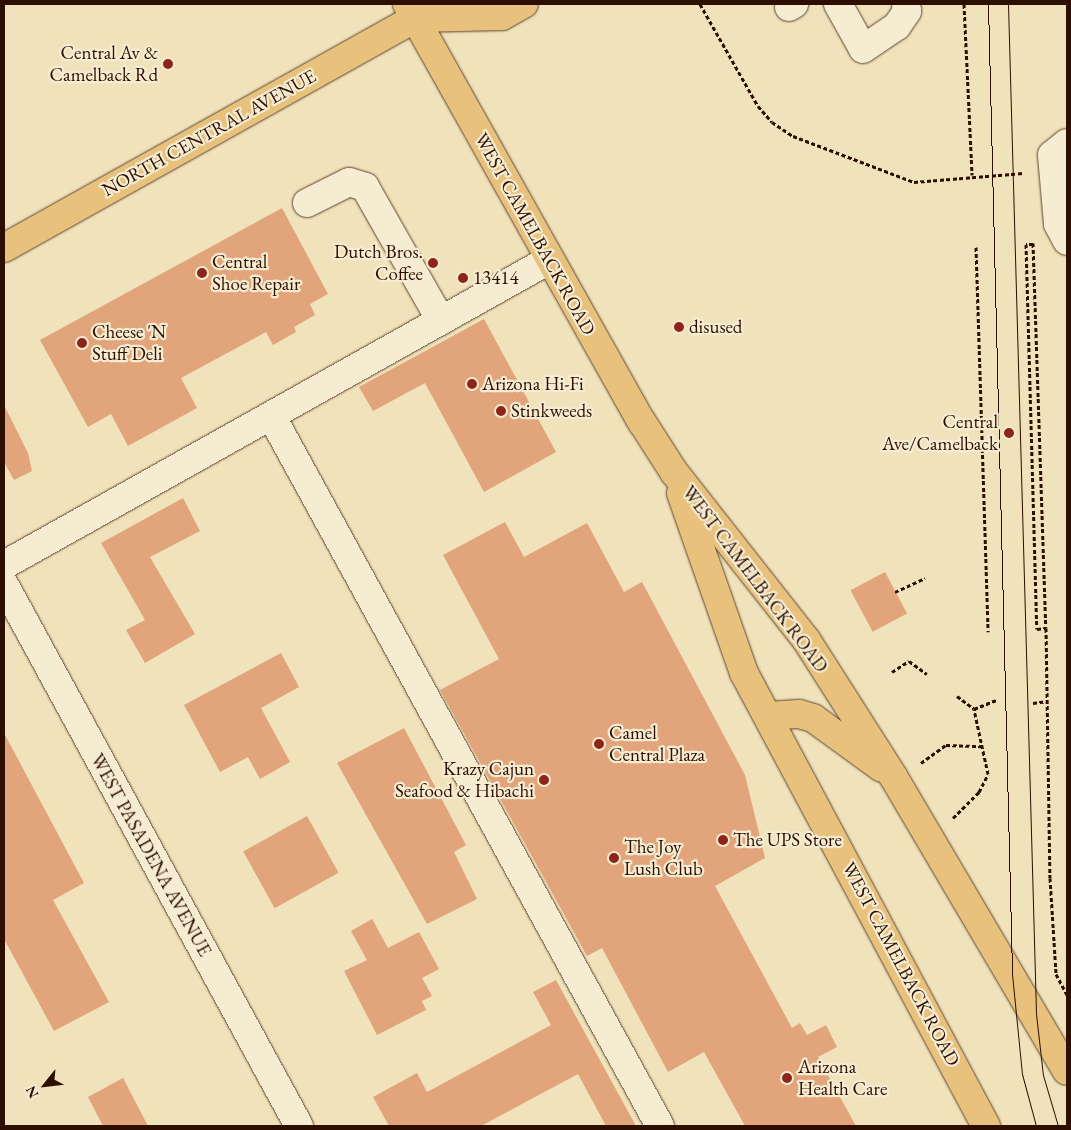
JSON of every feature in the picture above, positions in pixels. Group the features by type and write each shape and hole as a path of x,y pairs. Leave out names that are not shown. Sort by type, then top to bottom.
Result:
{"main road":[{"name":"NORTH CENTRAL AVENUE","path":"4,248 417,9 502,16 524,4"},
{"name":"WEST CAMELBACK ROAD","path":"417,9 549,260 674,472 807,640 893,776 1067,1071"},
{"name":"WEST CAMELBACK ROAD","path":"674,472 744,672 986,1126"},
{"path":"768,716 799,714 813,718 893,776"}],"street":[{"path":"838,4 863,49 897,26 907,11 906,4"},
{"path":"1067,143 1052,155 1058,224 1067,241"},
{"path":"307,203 349,182 365,187 441,321"},
{"path":"4,565 272,417 549,260"},
{"path":"272,417 660,1126"},
{"name":"WEST PASADENA AVENUE","path":"4,584 299,1126"}],"path":[{"path":"700,4 758,106 780,129 914,182 972,175 1029,172"},
{"path":"964,4 972,175"},
{"path":"1033,235 1048,701 1050,878 1056,974 1067,995"},
{"path":"1033,244 1026,244 1038,629 1046,628"},
{"path":"976,247 988,632"},
{"path":"895,592 925,578"},
{"path":"892,672 909,661 927,674"},
{"path":"954,818 979,792 988,774 974,709 957,696"},
{"path":"974,709 996,700"},
{"path":"1033,703 1048,701"},
{"path":"921,763 946,745 981,746"}],"building":[{"path":"282,208 328,294 310,304 315,315 294,327 296,332 273,345 266,332 181,378 197,408 128,446 111,414 88,427 40,340"},
{"path":"484,319 556,452 484,492 425,383 373,411 359,387"},
{"path":"4,405 28,453 32,471 14,480 4,462"},
{"path":"183,498 200,531 150,557 195,634 145,663 126,630 145,620 101,543"},
{"name":"Camel Central Plaza","path":"505,522 524,557 587,523 624,592 642,582 745,775 765,858 715,886 792,1028 800,1023 807,1035 826,1025 837,1047 818,1057 856,1126 745,1126 704,1052 668,1072 602,948 587,956 440,690 499,659 443,555"},
{"path":"885,572 907,613 873,632 851,590"},
{"path":"281,653 299,687 261,708 290,762 260,779 248,757 220,772 184,705"},
{"path":"404,728 466,845 454,852 477,899 427,924 337,763"},
{"path":"4,733 84,883 53,900 109,1002 54,1031 4,939"},
{"path":"307,816 339,873 275,908 243,851"},
{"path":"372,919 388,948 419,932 439,969 422,978 432,996 422,1001 426,1010 377,1035 344,971 367,960 351,931"},
{"path":"556,980 636,1126 606,1126 578,1074 481,1126 389,1126 373,1097 417,1073 427,1092 551,1025 533,992"},
{"path":"123,1078 148,1126 103,1126 88,1097"}],"tram line":[{"path":"988,4 1012,974 1022,1074 1036,1126"},
{"path":"1008,4 1036,1014 1043,1075 1058,1126"}],"place":[{"name":"Central Av & Camelback Rd","path":"168,64"},
{"name":"Dutch Bros. Coffee","path":"433,263"},
{"name":"Central Shoe Repair","path":"202,273"},
{"name":"13414","path":"463,278"},
{"name":"disused","path":"679,327"},
{"name":"Cheese 'N Stuff Deli","path":"82,343"},
{"name":"Arizona Hi-Fi","path":"472,384"},
{"name":"Stinkweeds","path":"501,411"},
{"name":"Central Ave/Camelback","path":"1009,433"},
{"name":"Camel Central Plaza","path":"599,744"},
{"name":"Krazy Cajun Seafood & Hibachi","path":"544,780"},
{"name":"The UPS Store","path":"723,840"},
{"name":"The Joy Lush Club","path":"614,858"},
{"name":"Arizona Health Care","path":"787,1078"}]}
